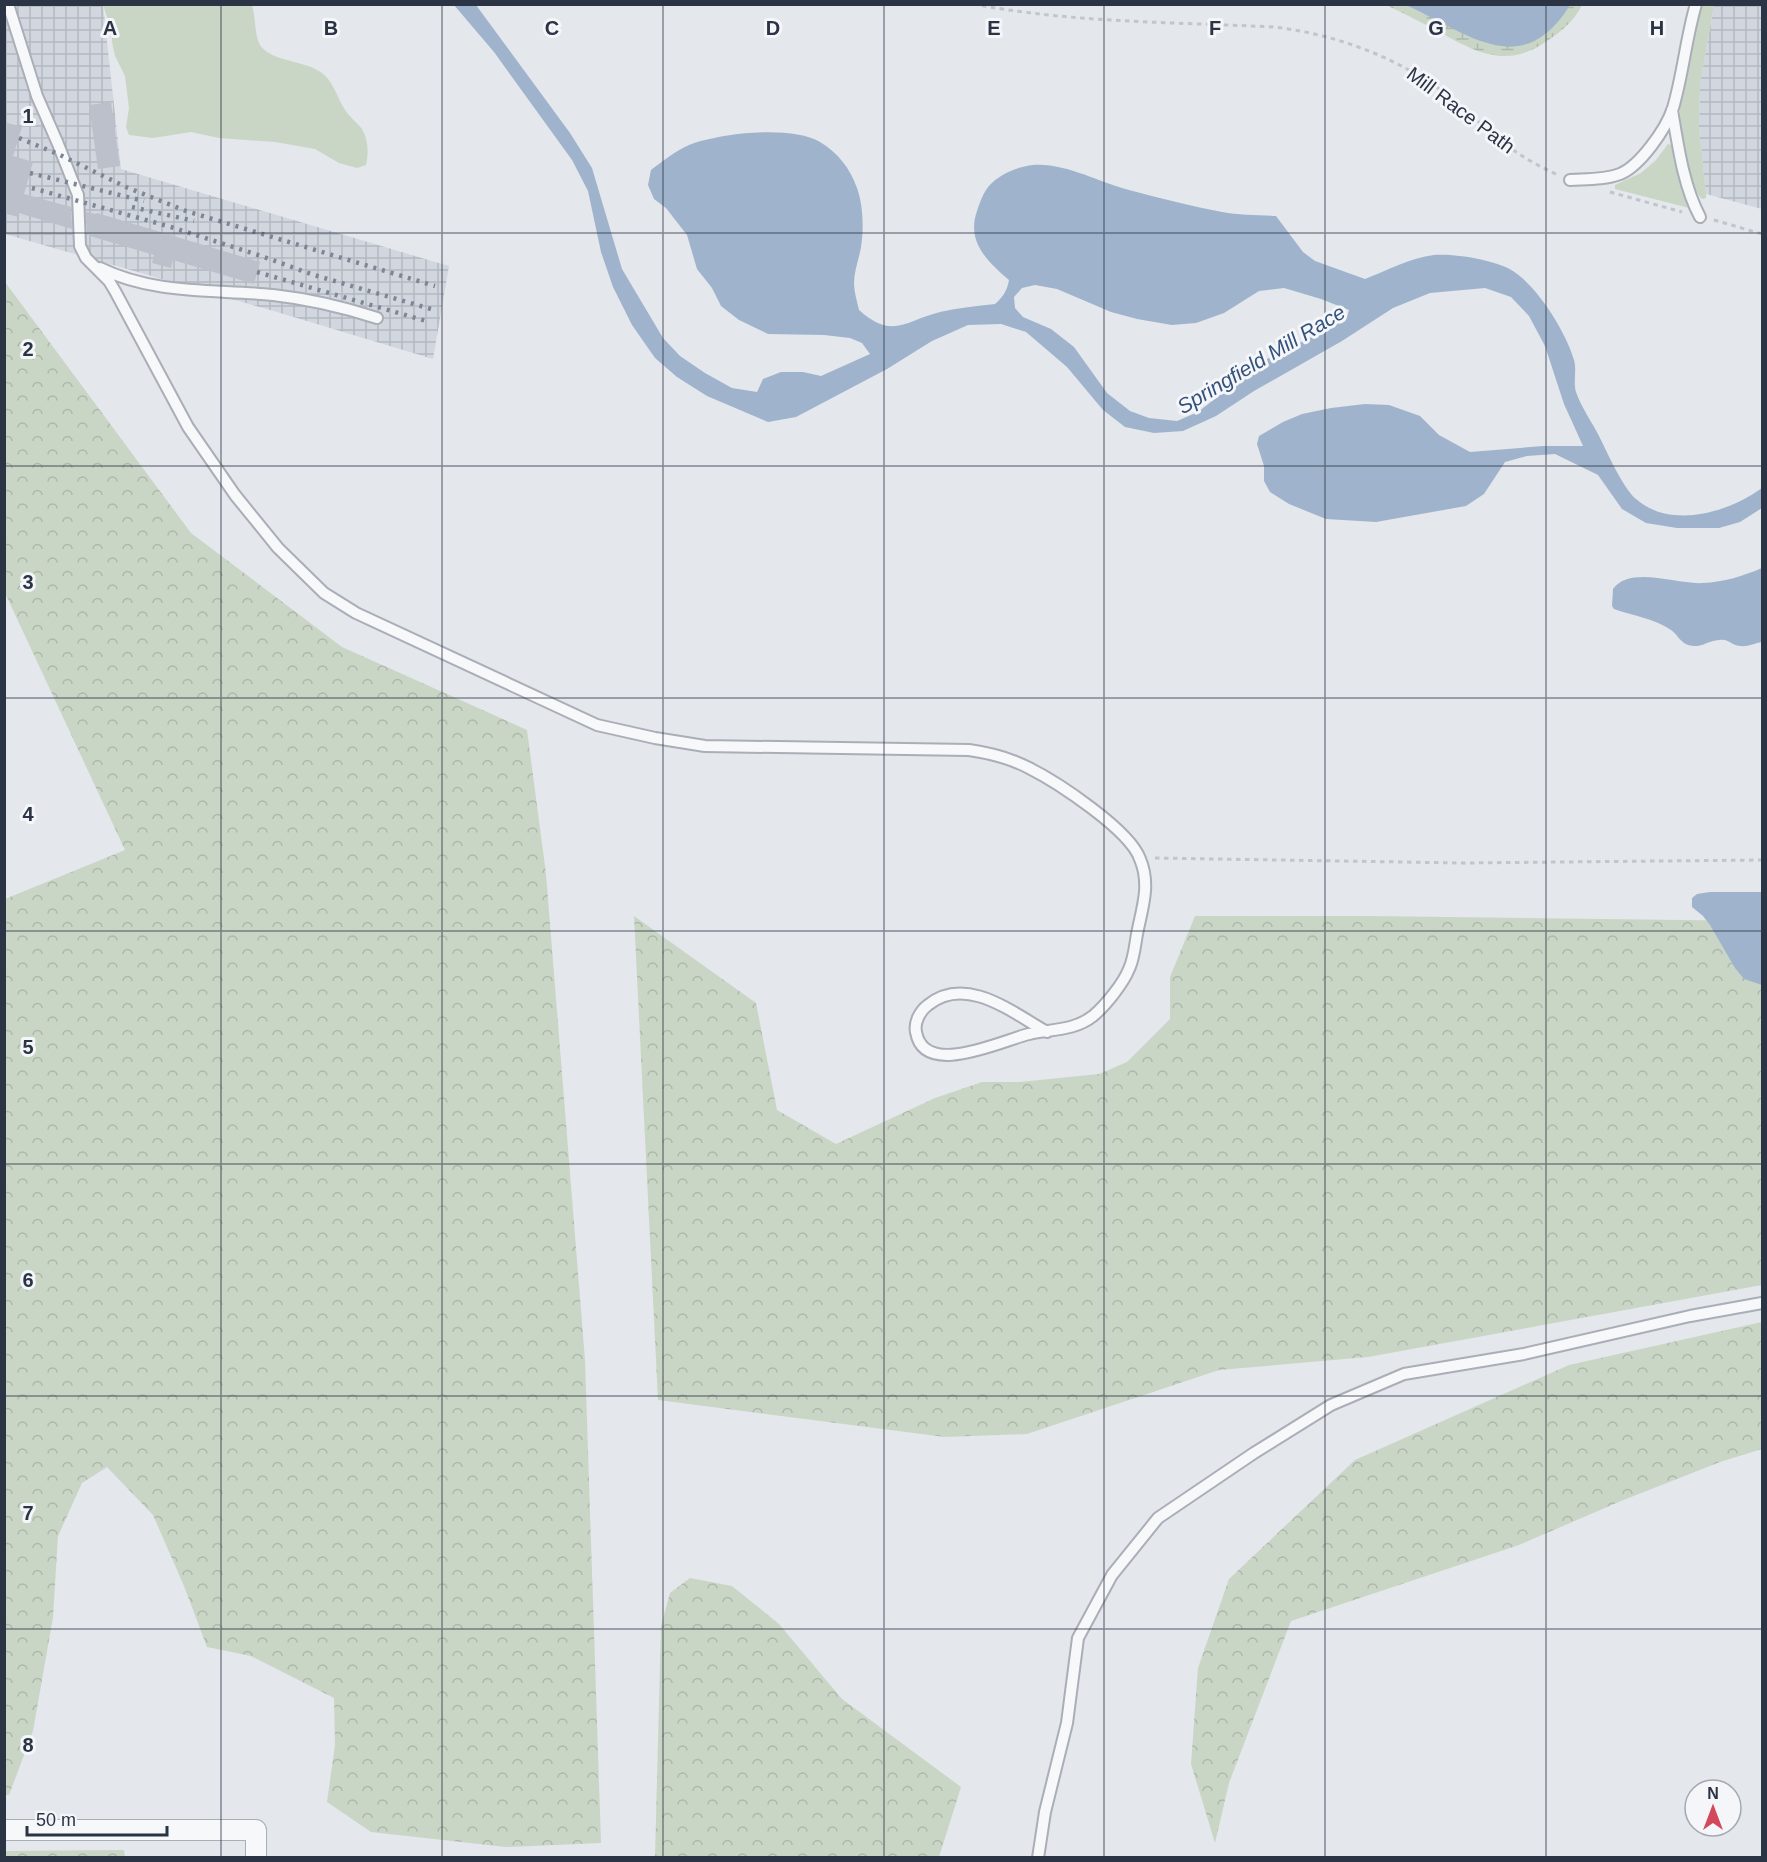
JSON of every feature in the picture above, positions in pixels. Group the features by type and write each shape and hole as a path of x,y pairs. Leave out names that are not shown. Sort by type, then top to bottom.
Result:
{"street":[{"path":"4,1830 256,1830 256,1857"}],"lane":[{"path":"8,4 37,96 78,195 79,241 82,252 109,281 188,427 235,495 278,548 324,593 356,613 597,725 643,736 705,746 969,750 995,754 1029,768 1083,801 1130,842 1140,858 1147,885 1129,969 1111,996 1093,1016 1076,1027 1047,1032 1030,1034 959,1055 930,1052 920,1044 916,1032 917,1018 935,999 968,992 987,998 1047,1032"},
{"path":"1570,180 1603,179 1629,170 1650,149 1672,110 1696,4"},
{"path":"1672,110 1679,152 1692,200 1700,217"},
{"path":"89,261 119,276 150,285 190,291 289,297 329,304 377,318"},
{"path":"1038,1857 1045,1812 1067,1723 1078,1638 1112,1575 1158,1518 1254,1453 1331,1406 1404,1374 1524,1354 1690,1316 1762,1303"}],"path":[{"name":"Mill Race Path","path":"973,4 1022,13 1086,19 1297,29 1340,40 1379,54 1414,72 1449,96 1527,160 1570,180"},
{"path":"1604,190 1762,234"},
{"path":"1140,858 1463,863 1762,860"}],"shaded area":[{"path":"4,5 103,5 121,169 449,266 433,359 5,234"},
{"path":"1714,5 1762,5 1762,209 1706,194 1699,127 1700,84"}],"green space":[{"path":"103,5 252,5 258,41 265,51 315,69 329,80 346,111 360,126 366,137 366,165 357,168 339,163 315,149 275,142 219,138 191,132 153,138 129,135 126,127 129,108 125,76 115,56 112,32"},
{"path":"1386,5 1405,5 1489,44 1516,46 1537,40 1545,34 1570,5 1582,5 1567,25 1547,41 1518,55 1504,56 1477,51"},
{"path":"1701,5 1714,5 1700,84 1699,127 1706,194 1706,198 1702,199 1695,188 1688,165 1681,131 1680,110 1685,70"},
{"path":"1668,144 1671,145 1689,208 1615,189 1615,185 1641,173 1656,160"},
{"path":"5,282 191,533 342,647 527,730 546,874 585,1360 601,1843 506,1847 371,1832 327,1802 335,1745 334,1698 251,1656 207,1647 184,1586 153,1515 107,1467 82,1483 58,1536 53,1617 33,1731 9,1795 5,1795 5,899 125,850 5,593"},
{"path":"634,916 756,1003 777,1110 836,1144 935,1098 982,1082 1020,1082 1099,1074 1127,1062 1170,1019 1170,977 1195,916 1762,921 1762,1285 1368,1357 1219,1370 1027,1434 945,1437 658,1400"},
{"path":"1762,1322 1762,1449 1720,1462 1621,1501 1519,1545 1291,1621 1229,1783 1215,1843 1191,1764 1198,1668 1229,1579 1355,1460 1569,1365"},
{"path":"690,1578 732,1586 779,1624 842,1699 961,1787 939,1857 655,1857 661,1626 670,1593"},
{"path":"124,1850 125,1857 5,1857 5,1851"}],"water":[{"path":"454,5 476,5 570,133 592,168 622,269 663,338 680,356 732,388 757,392 763,379 781,372 803,372 821,376 870,354 862,343 850,338 768,334 739,320 721,306 712,288 697,269 687,235 666,208 654,199 648,185 651,170 679,150 702,141 736,134 774,132 792,134 807,137 826,146 843,162 854,181 861,202 863,224 861,247 854,278 855,293 859,310 881,324 899,326 940,312 995,304 1004,294 1009,280 987,258 977,242 974,222 982,198 995,180 1013,170 1033,165 1056,167 1081,173 1117,187 1187,205 1228,213 1276,216 1303,252 1315,261 1365,279 1408,262 1434,255 1475,258 1506,267 1532,288 1558,324 1574,360 1575,388 1578,398 1621,478 1636,499 1666,514 1700,514 1733,504 1762,488 1762,508 1740,522 1719,528 1677,528 1646,523 1622,509 1598,475 1555,454 1527,456 1505,462 1484,494 1466,506 1376,522 1326,519 1289,504 1270,492 1264,481 1264,466 1257,444 1259,436 1302,414 1331,408 1365,404 1389,405 1420,416 1439,435 1470,452 1543,446 1583,446 1564,404 1545,346 1529,316 1511,297 1485,288 1430,293 1393,308 1216,416 1183,431 1154,433 1125,427 1103,410 1067,367 1026,332 1001,324 968,325 932,341 887,369 796,417 768,422 707,396 677,377 655,358 632,325 613,287 601,252 588,191 572,160 494,52","holes":["1035,285 1057,289 1111,312 1172,325 1196,323 1224,313 1259,291 1284,288 1349,310 1347,317 1334,326 1265,360 1198,412 1177,421 1149,418 1130,411 1107,393 1074,347 1051,329 1023,317 1015,308 1014,297 1022,288"]},
{"path":"1405,5 1570,5 1551,29 1532,42 1512,47 1492,44 1471,37"},
{"path":"1762,568 1762,642 1751,645 1740,646 1722,640 1696,646 1688,645 1664,626 1614,609 1612,606 1613,589 1621,582 1631,578 1643,577 1692,583 1711,582 1748,574"},
{"path":"1762,892 1762,985 1744,979 1710,925 1692,907 1692,898 1697,894"}],"building":[{"path":"111,102 120,166 98,169 89,105"},
{"path":"4,122 22,127 13,156 33,162 24,194 71,207 72,229 19,213 18,217 4,213"},
{"path":"86,212 97,213 260,262 254,284 173,260 171,268 152,263 154,255 90,236 87,233"}],"railway":[{"path":"19,138 126,187 186,211 435,286"},
{"path":"30,173 144,201"},
{"path":"32,188 171,227 314,275 431,309"},
{"path":"132,207 194,221"},
{"path":"257,272 426,321"}],"water label":[{"name":"Springfield Mill Race","path":"1261,359"}]}
